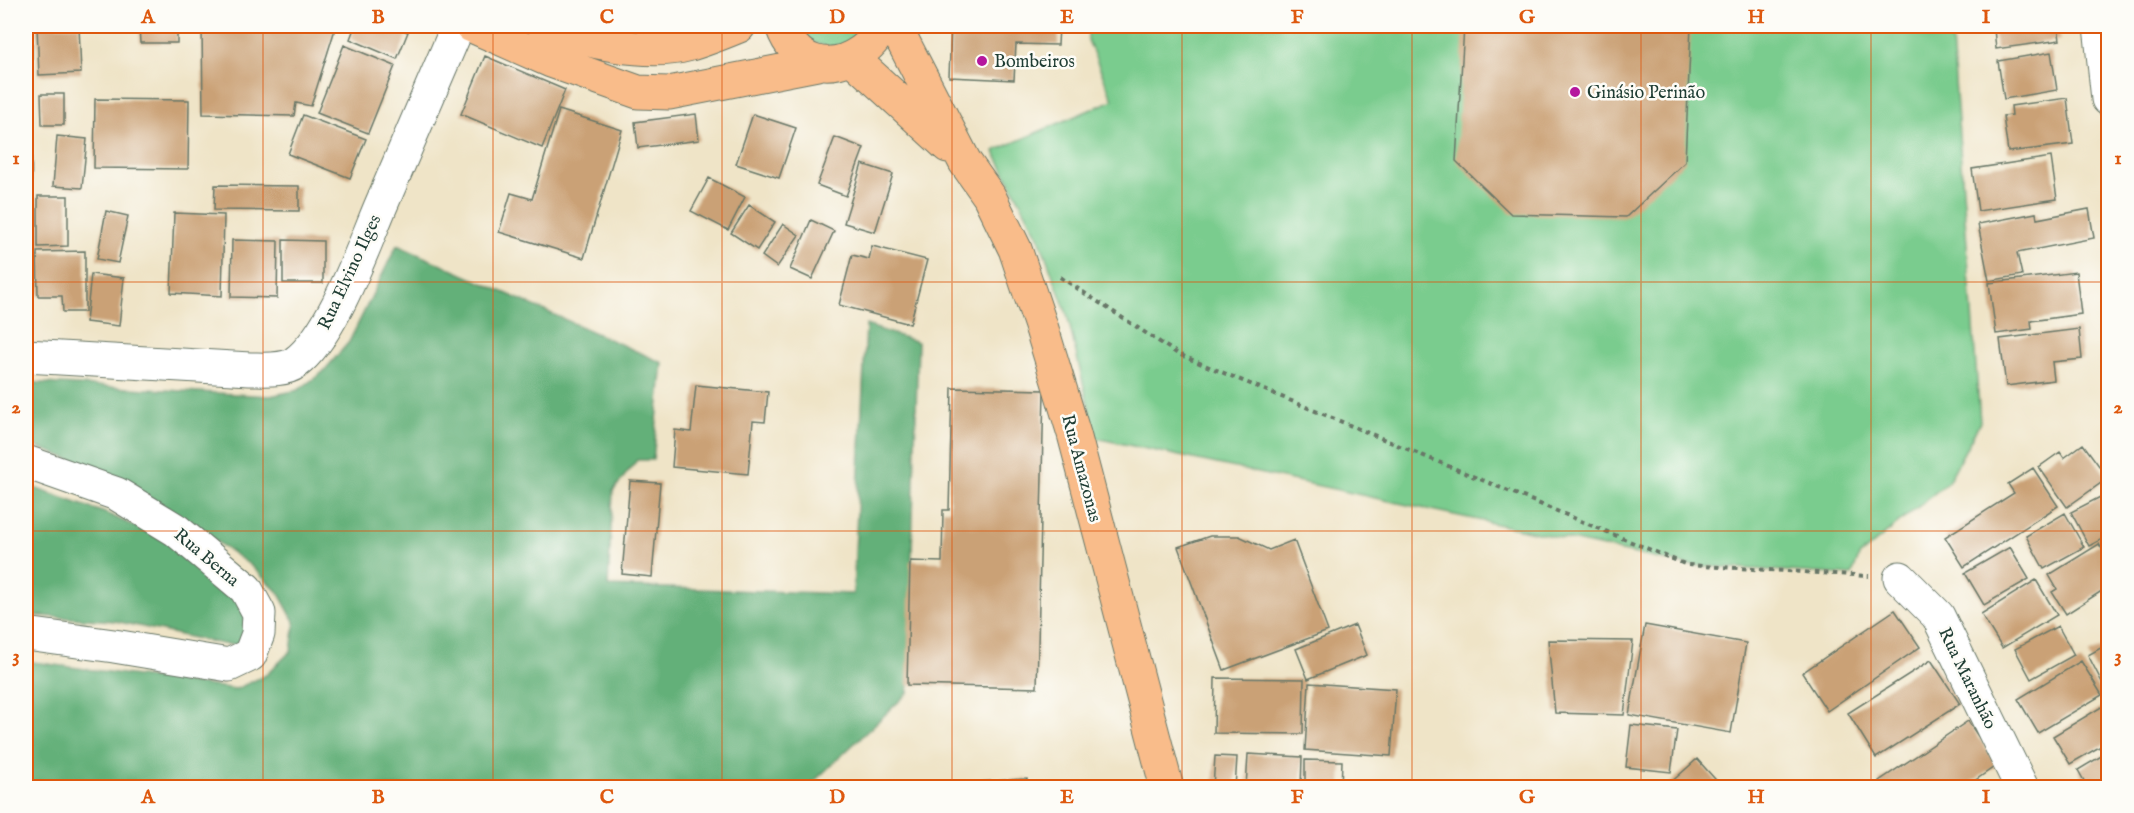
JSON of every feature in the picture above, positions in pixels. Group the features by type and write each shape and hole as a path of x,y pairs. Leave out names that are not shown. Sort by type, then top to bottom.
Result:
{"main road":[{"path":"471,26 551,61 638,92 669,93 818,64 836,63 852,58 871,45 880,32 881,26"},
{"path":"544,26 591,40 650,48 685,46 740,26"},
{"path":"782,26 787,40 796,52 818,64"},
{"path":"895,26 965,162"},
{"path":"852,58 965,162"},
{"name":"Rua Amazonas","path":"965,162 989,196 1015,249 1042,329 1074,434 1167,788"}],"street":[{"name":"Rua Elvino Ilges","path":"26,356 250,369 272,369 293,364 309,349 324,329 348,283 458,26"},
{"path":"2100,26 2108,90"},
{"name":"Rua Berna","path":"26,462 117,494 176,530 246,589 259,613 258,634 250,655 229,665 26,634"},
{"name":"Rua Maranhão","path":"1900,578 1938,616 2022,788"}],"path":[{"path":"1015,249 1178,354 1687,565 1900,578"}],"green space":[{"path":"800,26 865,26 845,47 825,46 813,42 803,33"},
{"path":"1088,26 1951,26 1980,422 1948,482 1859,556 1852,575 1687,565 1096,438 1067,314 1039,238 994,151 1113,100 1088,40"},
{"path":"397,245 663,363 653,460 637,460 613,491 608,586 853,594 866,325 918,342 908,693 808,787 29,787 26,785 26,661 236,689 266,675 291,651 295,623 278,592 250,565 175,513 107,473 26,443 26,382 270,396 298,390 323,372 349,342"},
{"path":"26,485 108,514 172,544 237,599 249,618 242,645 222,644 115,621 26,615"}],"building":[{"path":"26,26 32,26 31,288 26,288"},
{"path":"37,26 79,26 81,73 39,75"},
{"path":"139,26 177,26 177,43 140,43"},
{"path":"202,26 336,26 311,106 296,103 294,116 203,114"},
{"path":"355,26 392,26 408,32 397,59 350,39"},
{"name":"Bombeiros","path":"951,26 1059,26 1058,45 1016,44 1014,80 949,77"},
{"name":"Ginásio Perinão","path":"1464,26 1691,26 1685,162 1626,217 1511,214 1456,161"},
{"path":"2005,26 2058,26 2060,40 1996,49 1994,29 2005,28"},
{"path":"344,45 395,66 368,133 317,113"},
{"path":"2051,52 2057,90 2004,99 1998,61"},
{"path":"485,56 565,90 542,148 461,114"},
{"path":"41,94 64,94 64,125 42,125"},
{"path":"2067,98 2073,144 2008,152 2003,116 2012,115 2011,106"},
{"path":"95,99 189,100 188,169 94,168"},
{"path":"559,110 622,130 584,258 499,232 511,193 532,199"},
{"path":"696,114 699,140 638,148 635,122"},
{"path":"753,114 796,128 779,178 736,164"},
{"path":"303,115 366,139 350,178 288,154"},
{"path":"57,136 87,139 82,188 53,186"},
{"path":"835,137 864,148 846,196 817,185"},
{"path":"2051,157 2057,199 1978,211 1972,169"},
{"path":"862,164 893,174 875,232 844,223"},
{"path":"709,178 745,197 728,230 691,211"},
{"path":"215,185 299,186 299,211 214,210"},
{"path":"38,196 68,196 68,246 38,247"},
{"path":"749,205 775,222 757,250 731,233"},
{"path":"2089,209 2094,238 2017,253 2022,275 1989,281 1978,224 2036,213 2037,219"},
{"path":"106,211 128,216 118,263 97,259"},
{"path":"174,213 224,215 222,296 171,293"},
{"path":"811,220 834,231 812,279 790,269"},
{"path":"783,224 799,235 777,267 762,256"},
{"path":"232,240 278,241 277,298 231,297"},
{"path":"283,240 323,241 323,283 283,283"},
{"path":"872,246 927,260 910,324 839,305 852,255 869,259"},
{"path":"85,251 85,312 63,312 62,296 38,296 37,252"},
{"path":"2076,272 2081,314 2031,321 2032,329 1996,334 1989,283"},
{"path":"91,274 124,278 119,326 86,322"},
{"path":"2079,329 2082,359 2052,362 2054,380 2006,386 2000,339"},
{"path":"696,385 768,392 765,422 753,421 748,474 672,467 675,430 691,432"},
{"path":"952,388 1044,390 1037,688 907,685 910,561 942,562 943,510 949,510"},
{"path":"2083,444 2108,478 2067,507 2039,467 2060,452 2064,458"},
{"path":"2033,468 2058,506 1964,567 1945,537 2014,493 2008,484"},
{"path":"630,481 660,483 652,577 622,574"},
{"path":"2108,493 2108,536 2089,546 2071,512"},
{"path":"2065,513 2084,547 2044,569 2026,536"},
{"path":"1210,536 1239,536 1269,550 1294,540 1328,631 1224,670 1178,547"},
{"path":"2099,544 2108,559 2108,587 2066,614 2052,592 2057,589 2049,575"},
{"path":"2010,547 2029,579 1984,605 1965,573"},
{"path":"2036,580 2057,615 2002,648 1981,614"},
{"path":"1895,610 1920,647 1827,711 1802,673"},
{"path":"1355,625 1367,655 1308,679 1296,649"},
{"path":"1645,625 1746,643 1731,733 1629,715"},
{"path":"2058,626 2074,655 2031,679 2015,649"},
{"path":"1548,640 1633,641 1624,715 1555,713"},
{"path":"2108,644 2108,694 2088,655"},
{"path":"1931,660 1960,704 1876,758 1848,713"},
{"path":"2081,661 2102,695 2038,733 2018,699"},
{"path":"1215,678 1304,679 1303,734 1214,733"},
{"path":"1309,683 1396,689 1391,756 1305,750"},
{"path":"2108,703 2108,742 2070,764 2053,736"},
{"path":"1968,721 1997,765 1964,788 1884,788 1879,781"},
{"path":"1631,725 1677,730 1671,772 1626,767"},
{"path":"2108,752 2108,788 2088,788 2078,770"},
{"path":"1248,754 1302,757 1301,788 1246,788"},
{"path":"1215,756 1237,757 1235,788 1213,788"},
{"path":"1697,759 1723,788 1670,788 1668,785"},
{"path":"1305,760 1342,761 1341,788 1305,788"},
{"path":"1027,779 1028,788 914,788 914,786"}],"place":[{"name":"Bombeiros","path":"982,61"},
{"name":"Ginásio Perinão","path":"1575,92"}]}
